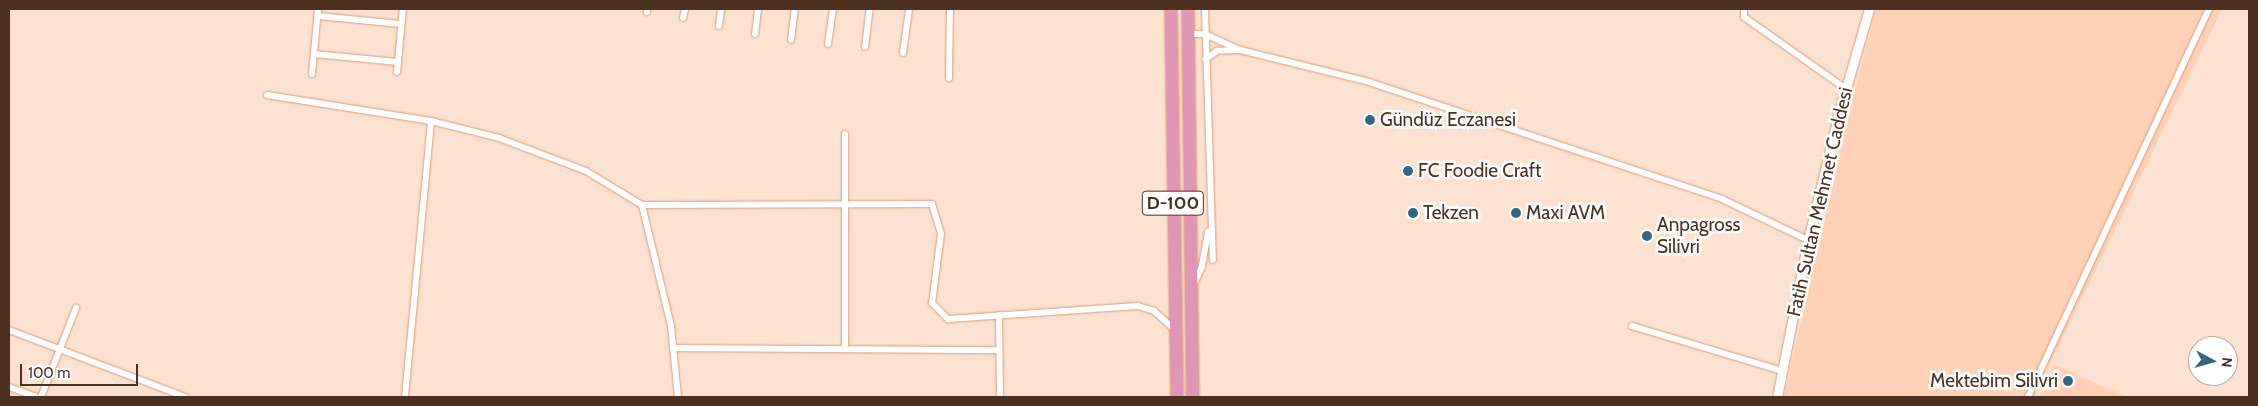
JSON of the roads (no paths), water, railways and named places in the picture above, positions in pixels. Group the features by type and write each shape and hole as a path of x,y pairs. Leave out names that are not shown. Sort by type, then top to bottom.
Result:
{"highway":[{"name":"D-100","path":"1171,9 1177,397"},
{"name":"D-100","path":"1188,9 1194,397"}],"main road":[{"name":"Fatih Sultan Mehmet Caddesi","path":"1777,397 1808,240 1846,89 1869,9"}],"street":[{"path":"397,72 403,9"},
{"path":"683,18 685,9"},
{"path":"718,26 721,9"},
{"path":"755,34 758,9"},
{"path":"791,40 795,9"},
{"path":"828,44 833,9"},
{"path":"865,47 870,9"},
{"path":"903,53 909,9"},
{"path":"949,78 950,9"},
{"path":"1205,9 1213,260"},
{"path":"1744,9 1744,17 1846,89"},
{"path":"2028,397 2209,9"},
{"path":"312,74 318,12 402,24"},
{"path":"1188,34 1205,34 1240,50 1369,82 1722,199 1808,240"},
{"path":"1206,59 1217,51 1240,50"},
{"path":"314,54 398,62"},
{"path":"267,95 431,121 499,138 586,171 642,206 932,204 941,234 932,303 948,319 1138,306 1154,311 1175,330"},
{"path":"405,397 431,121"},
{"path":"845,134 845,348"},
{"path":"1191,290 1207,246 1210,204"},
{"path":"642,206 671,326 678,397"},
{"path":"41,397 76,308"},
{"path":"999,315 1000,397"},
{"path":"1632,326 1782,371"},
{"path":"9,330 185,397"},
{"path":"673,348 999,350"},
{"path":"9,387 36,397"}],"place":[{"name":"Gündüz Eczanesi","path":"1370,120"},
{"name":"FC Foodie Craft","path":"1408,171"},
{"name":"Tekzen","path":"1413,213"},
{"name":"Maxi AVM","path":"1516,213"},
{"name":"Anpagross Silivri","path":"1647,236"},
{"name":"Mektebim Silivri","path":"2068,381"}]}
